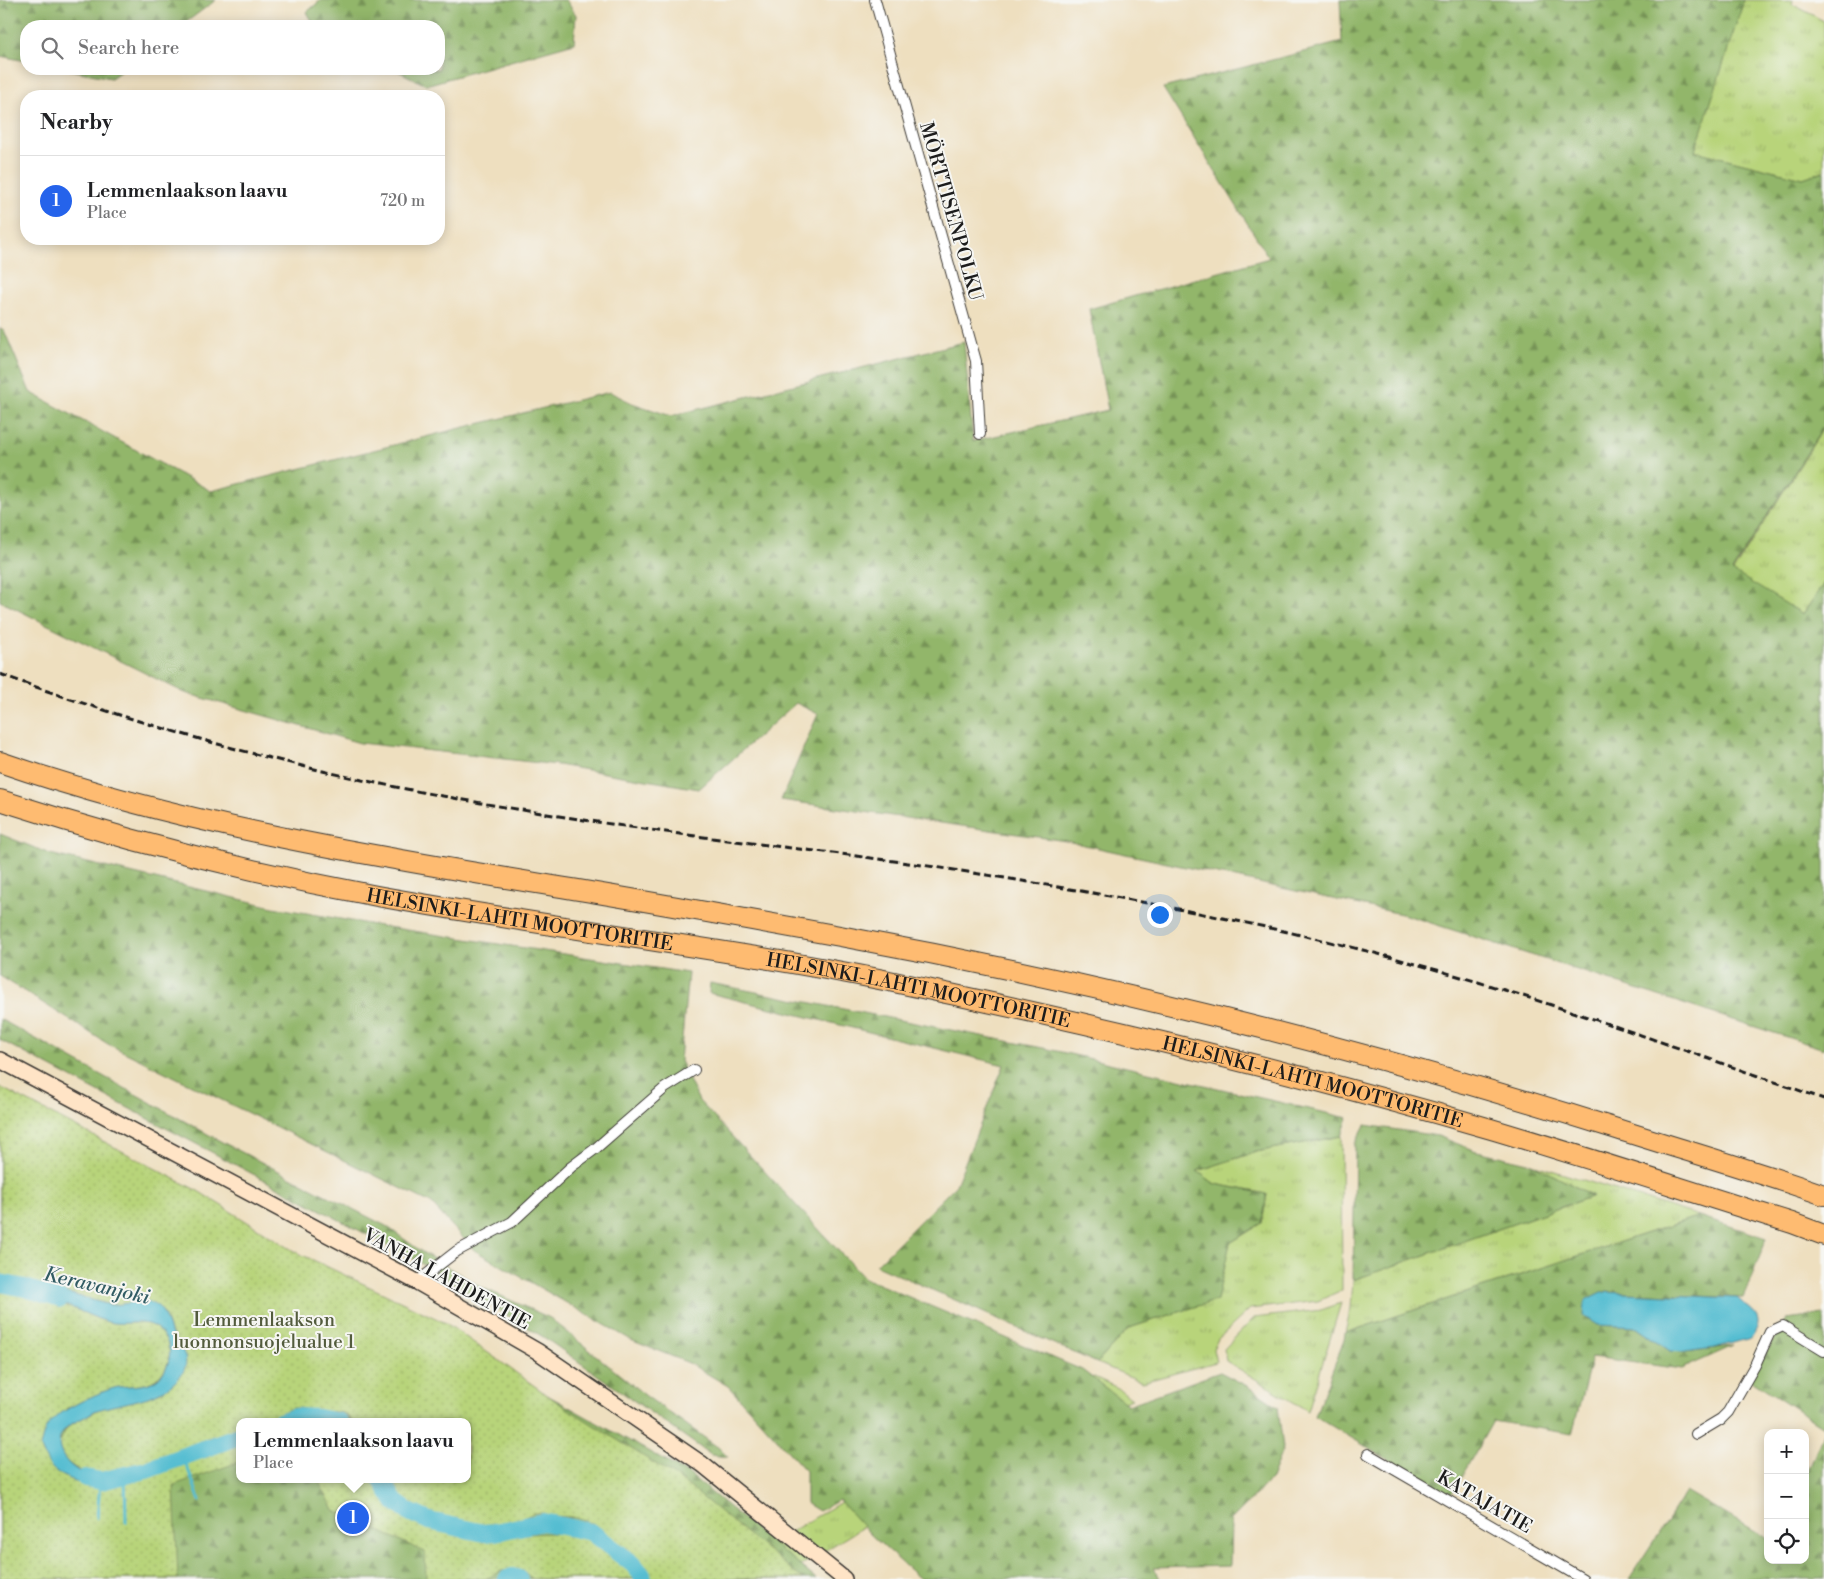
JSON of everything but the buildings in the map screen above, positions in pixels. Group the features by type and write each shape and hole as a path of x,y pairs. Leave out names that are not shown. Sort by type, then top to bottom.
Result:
{"highway":[{"name":"HELSINKI-LAHTI MOOTTORITIE","path":"0,762 136,805 259,834 385,858 690,908 873,942 1112,992 1307,1039 1502,1093 1824,1195"},
{"name":"HELSINKI-LAHTI MOOTTORITIE","path":"0,800 127,839 262,872 378,896 684,945 886,981 1104,1028 1298,1076 1491,1129 1783,1220 1824,1235"}],"main road":[{"name":"VANHA LAHDENTIE","path":"0,1060 417,1282 537,1351 702,1464 844,1579"}],"street":[{"name":"MÖRTTISENPOLKU","path":"876,0 976,361 980,434"},
{"path":"417,1282 457,1251 512,1222 570,1167 603,1143 666,1088 694,1070"},
{"path":"1696,1434 1721,1419 1728,1412 1755,1365 1770,1332 1775,1328 1782,1326 1824,1351"},
{"name":"KATAJATIE","path":"1368,1454 1584,1579"}],"green space":[{"path":"0,0 216,0 189,20 20,20 20,60 0,56"},
{"path":"321,0 566,0 576,15 574,43 426,85 406,75 445,75 445,20 312,20 307,12"},
{"path":"1340,0 1744,0 1695,151 1803,178 1824,171 1824,426 1732,571 1803,614 1824,583 1824,1049 1406,915 1066,841 781,800 818,714 796,703 699,789 558,765 360,743 185,693 0,601 0,328 4,330 30,392 211,491 610,392 632,403 671,416 964,342 973,441 1108,410 1089,309 1269,258 1163,88 1342,42"},
{"path":"1744,0 1793,0 1792,4 1824,21 1824,171 1803,178 1694,151"},
{"path":"96,75 115,75 111,78"},
{"path":"1824,427 1824,583 1803,614 1732,573"},
{"path":"0,834 50,854 273,907 374,925 688,973 680,1061 699,1101 864,1278 1082,1370 1128,1405 1220,1372 1251,1388 1278,1407 1283,1448 1271,1479 1231,1520 1230,1566 1154,1568 1159,1579 920,1579 871,1535 839,1500 819,1511 806,1503 806,1471 728,1386 689,1363 633,1341 474,1250 431,1203 108,1044 0,976"},
{"path":"710,983 1048,1049 1348,1118 1341,1136 1256,1152 1197,1171 1215,1184 1267,1194 1262,1223 1230,1243 1217,1300 1129,1328 1097,1363 876,1265 956,1185 1004,1065 709,993"},
{"path":"0,1019 222,1142 386,1226 422,1252 483,1288 550,1318 646,1396 719,1448 728,1457 711,1455 545,1338 417,1261 0,1040"},
{"name":"Lemmenlaakson luonnonsuojelualue 1","path":"0,1087 198,1191 294,1251 446,1323 560,1404 681,1480 803,1579 651,1579 629,1550 616,1546 605,1532 596,1525 586,1521 572,1517 534,1513 505,1523 477,1525 460,1520 435,1518 404,1503 395,1496 388,1483 471,1483 471,1418 349,1418 343,1413 292,1408 269,1418 236,1418 236,1431 213,1436 170,1454 107,1474 95,1476 81,1472 67,1462 60,1453 59,1444 67,1427 99,1409 159,1393 173,1384 182,1348 170,1331 163,1312 143,1302 110,1305 39,1285 0,1279"},
{"path":"0,1090 689,1474 816,1579 0,1579"},
{"path":"1365,1125 1438,1136 1473,1150 1532,1164 1593,1196 1353,1280 1355,1144"},
{"path":"1341,1136 1342,1290 1318,1301 1250,1309 1218,1339 1213,1349 1216,1362 1143,1382 1097,1363 1129,1328 1216,1300 1230,1243 1262,1223 1267,1194 1215,1184 1197,1171 1256,1152"},
{"path":"1532,1164 1699,1216 1345,1333 1351,1308 1353,1280 1593,1196"},
{"path":"1699,1216 1767,1238 1743,1298 1601,1292 1598,1325 1636,1327 1670,1351 1684,1352 1733,1346 1682,1369 1592,1357 1572,1434 1493,1421 1450,1497 1315,1416 1345,1333"},
{"name":"Lemmenlaakson luonnonsuojelualue 1","path":"0,1290 64,1305 110,1322 145,1323 155,1327 166,1339 168,1346 169,1360 162,1374 152,1382 110,1390 66,1409 46,1457 110,1486 236,1445 236,1463 174,1485 178,1579 0,1579"},
{"path":"1341,1303 1308,1411 1226,1361 1224,1349 1254,1318 1321,1310"},
{"path":"1824,1314 1824,1427 1750,1379 1787,1319"},
{"path":"1094,1377 1118,1388 1132,1399 990,1451 779,1579 711,1579 924,1453 995,1414"},
{"path":"1824,1432 1824,1579 1629,1579 1686,1491 1764,1537 1764,1564 1809,1564 1809,1469"},
{"path":"319,1483 377,1483 387,1500 422,1526 481,1538 498,1538 524,1534 558,1533 576,1535 590,1540 625,1566 635,1579 533,1579 523,1571 509,1570 501,1571 486,1579 426,1579 425,1552 335,1511"}],"water":[{"path":"39,1285 110,1305 152,1303 162,1311 170,1331 185,1355 186,1361 183,1372 167,1388 146,1398 96,1411 67,1427 61,1435 59,1443 61,1451 71,1466 88,1475 107,1474 110,1486 96,1486 79,1482 56,1472 51,1467 40,1446 45,1430 58,1416 97,1394 123,1386 148,1384 155,1380 166,1369 170,1354 168,1345 161,1332 148,1324 108,1322 65,1305 35,1299"},
{"path":"1601,1292 1737,1298 1753,1311 1758,1319 1758,1324 1751,1338 1715,1348 1684,1352 1670,1351 1636,1327 1598,1325 1584,1316 1585,1300"}],"waterway":[{"name":"Keravanjoki","path":"0,1283 25,1288 60,1299"},
{"name":"Keravanjoki","path":"292,1418 318,1418"},
{"name":"Keravanjoki","path":"85,1478 101,1481 146,1470 236,1437"},
{"path":"183,1456 200,1501"},
{"path":"125,1475 126,1522"},
{"name":"Keravanjoki","path":"383,1483 395,1502 409,1512 429,1521 484,1533 543,1522 591,1532 633,1564 643,1579"},
{"path":"97,1518 100,1484"},
{"name":"Keravanjoki","path":"507,1579 512,1577 519,1579"}],"railway":[{"path":"0,674 73,700 185,735 298,765 412,790 527,811 640,828 894,861 1010,879 1162,906 1306,936 1412,963 1516,994 1824,1099"}],"place":[{"name":"Lemmenlaakson laavu","path":"353,1518"}]}
